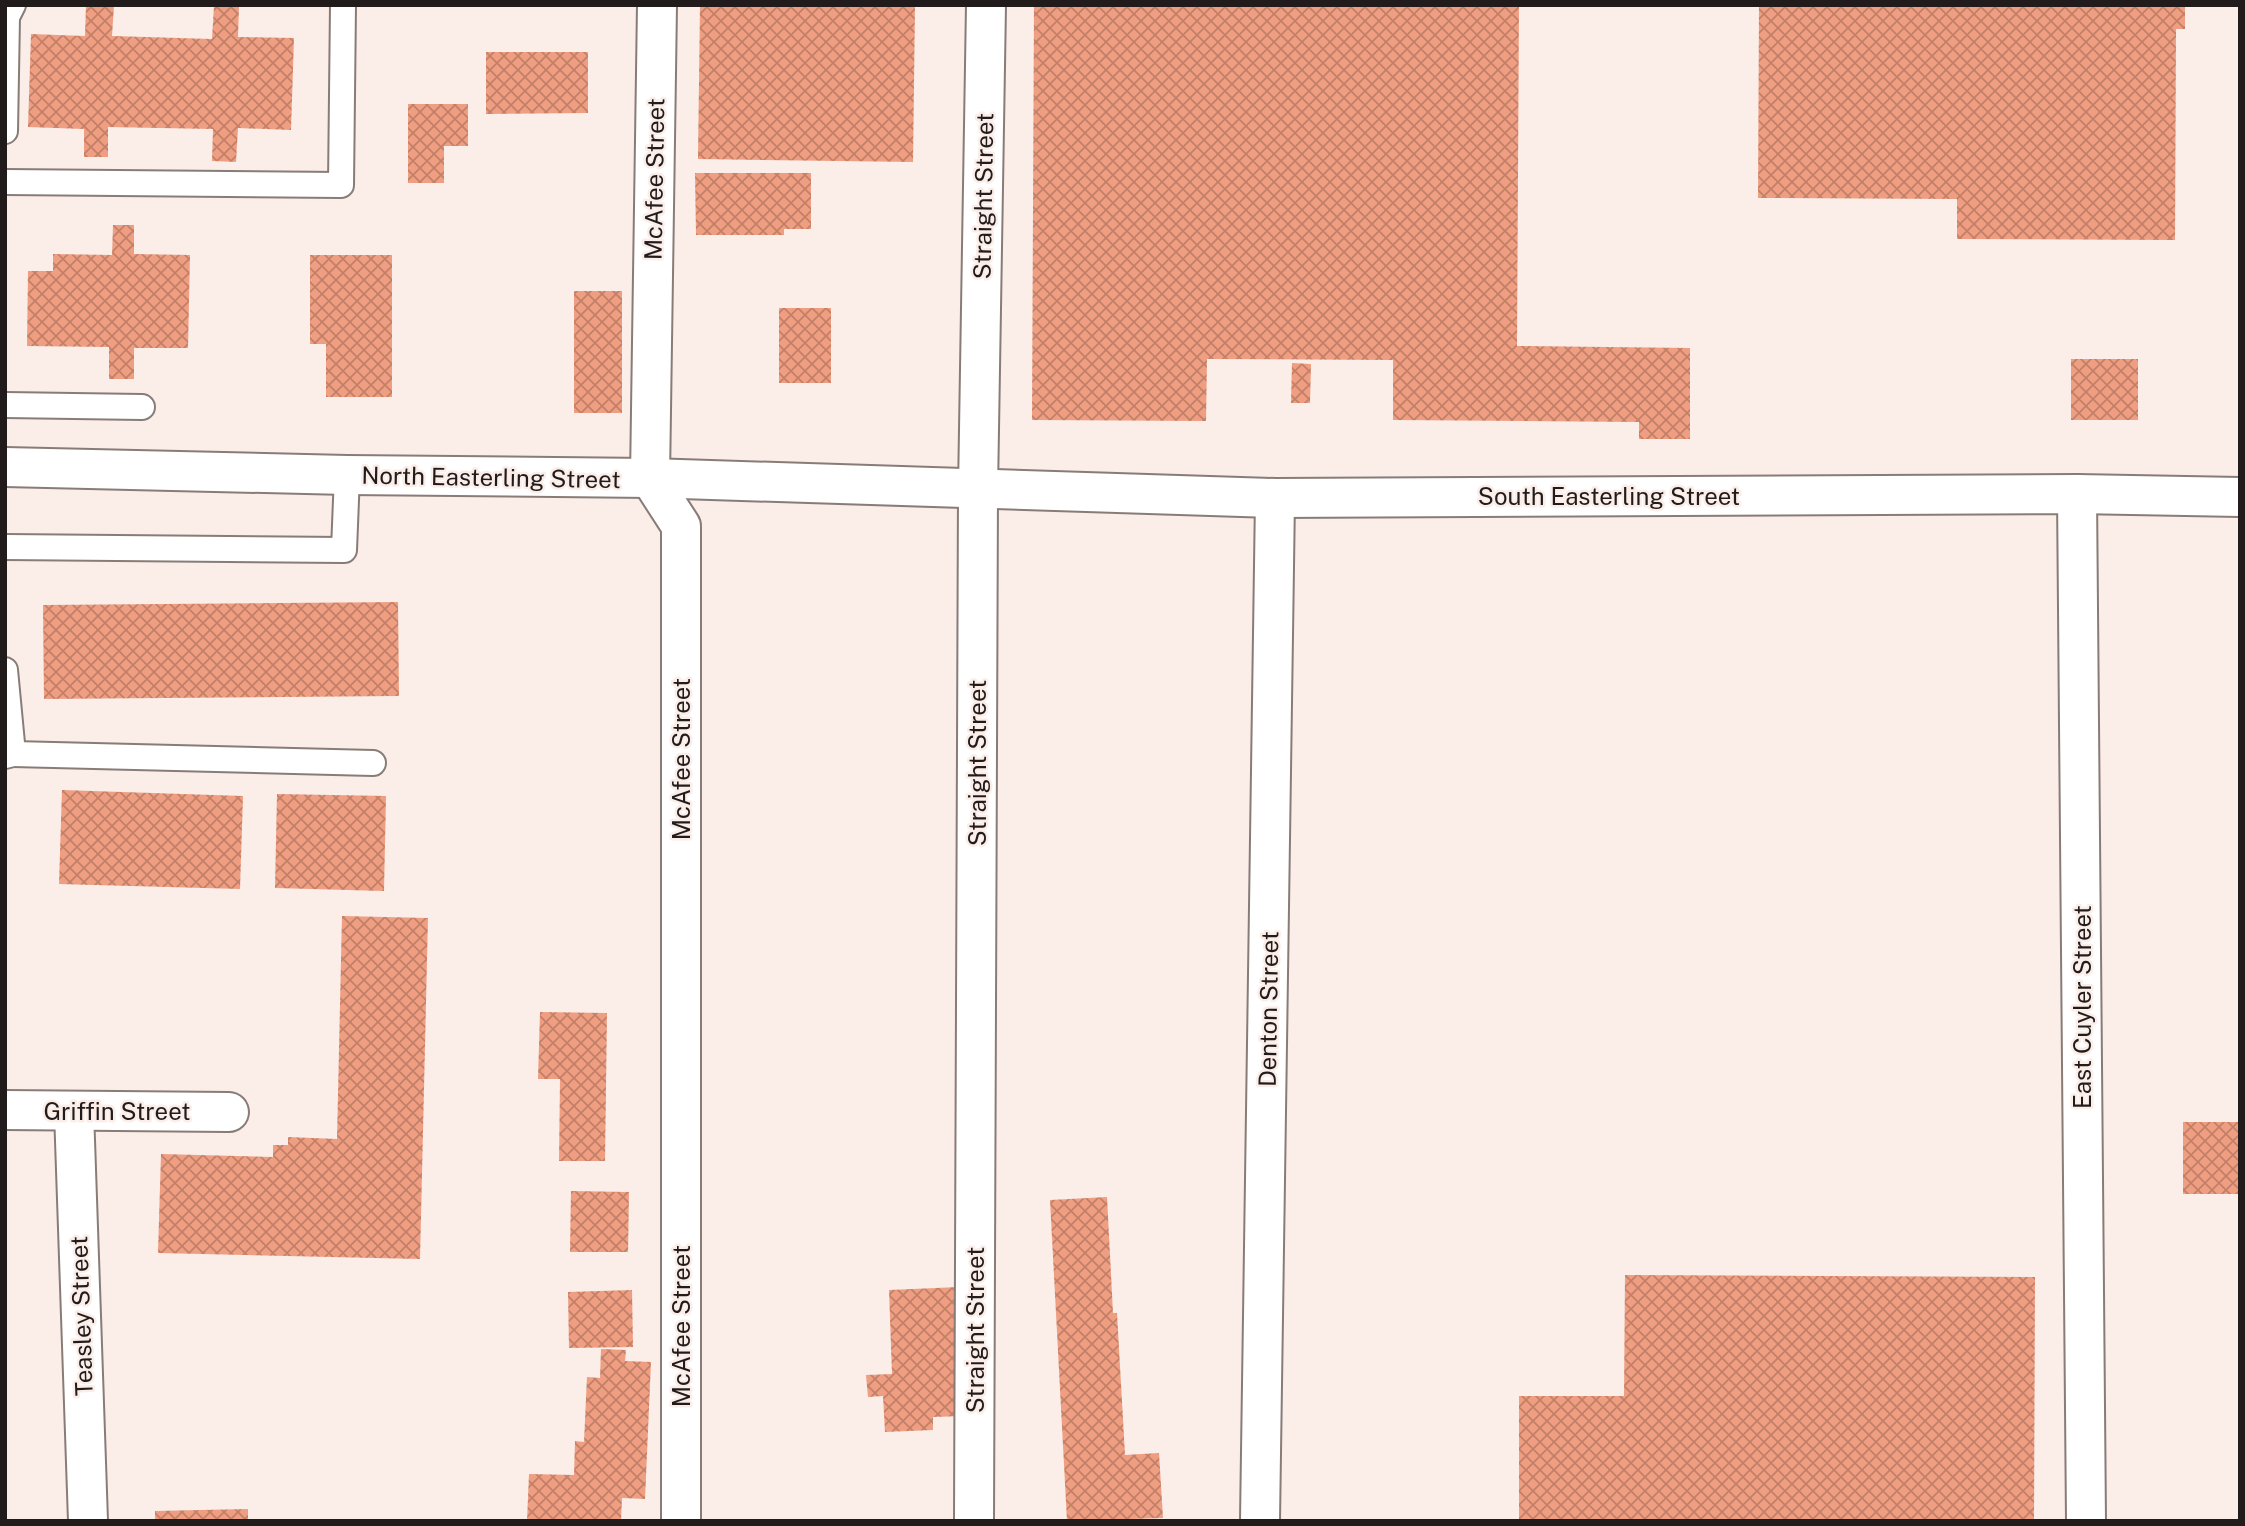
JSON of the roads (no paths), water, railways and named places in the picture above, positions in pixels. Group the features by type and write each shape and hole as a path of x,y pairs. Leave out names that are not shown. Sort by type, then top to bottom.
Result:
{"street":[{"name":"McAfee Street","path":"657,5 650,478 681,526 681,1521"},
{"name":"Straight Street","path":"974,1521 978,490 986,5"},
{"name":"North Easterling Street","path":"5,467 347,475 650,478 978,490"},
{"name":"South Easterling Street","path":"978,490 1275,498 2077,494 2240,497"},
{"name":"East Cuyler Street","path":"2077,494 2086,1521"},
{"name":"Denton Street","path":"1260,1521 1275,498"},
{"name":"Griffin Street","path":"5,1110 229,1112"},
{"name":"Teasley Street","path":"74,1111 88,1521"}],"lane":[{"path":"5,131 7,17 13,5"},
{"path":"5,182 341,185 342,5"},
{"path":"5,405 142,407"},
{"path":"5,547 344,550 347,475"},
{"path":"5,670 9,755 373,763"}]}
